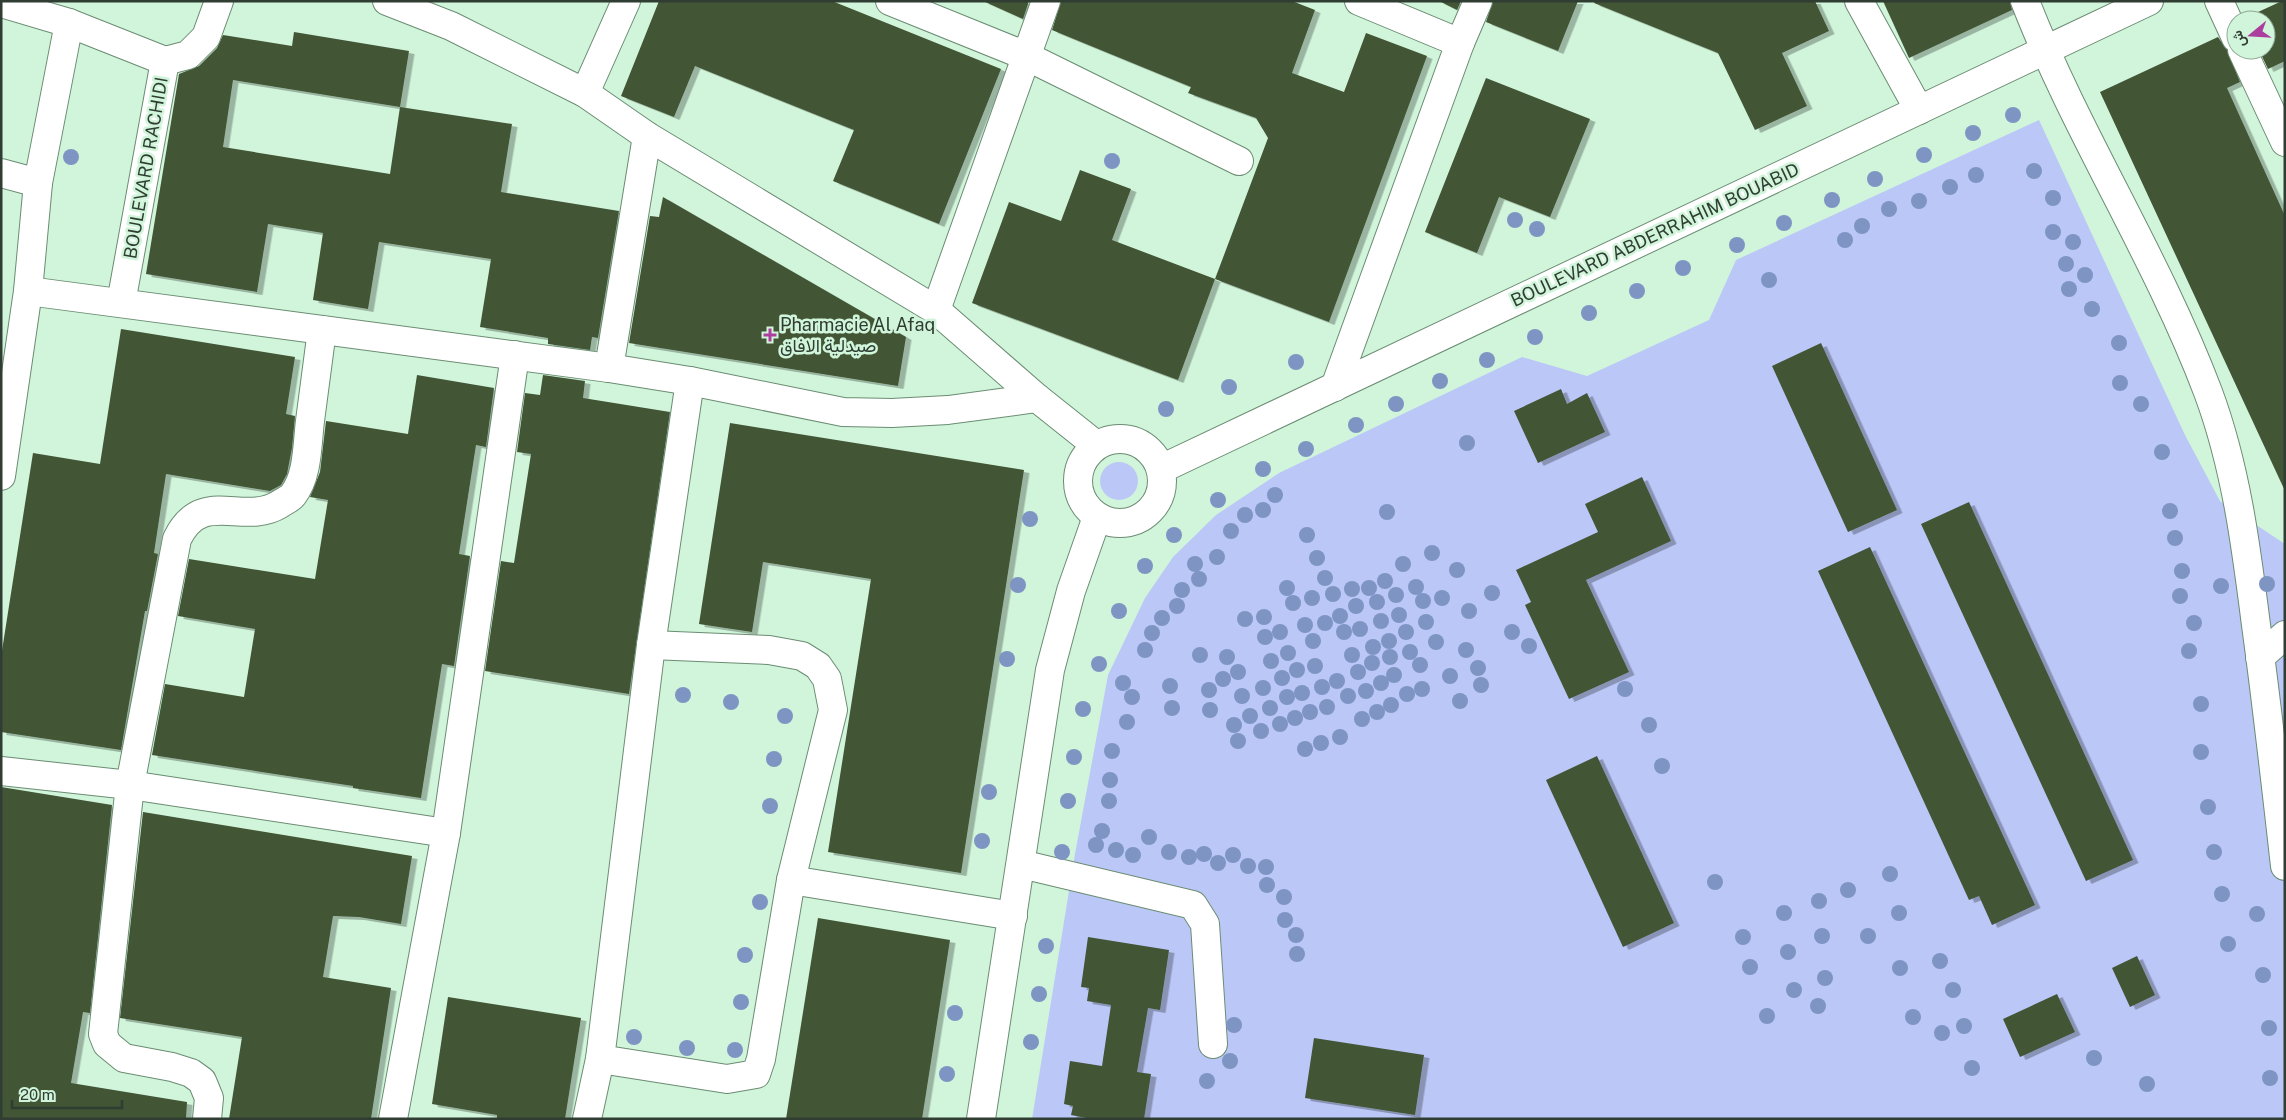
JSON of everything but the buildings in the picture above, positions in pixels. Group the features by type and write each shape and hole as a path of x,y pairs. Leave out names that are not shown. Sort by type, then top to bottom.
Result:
{"street":[{"name":"BOULEVARD RACHIDI","path":"121,303 165,61 188,55 206,37 219,1"},
{"path":"387,1 451,26 585,92 647,136 936,310 1037,398 1096,446"},
{"path":"585,92 626,1"},
{"path":"890,1 1026,56 1239,161"},
{"path":"936,310 1046,1"},
{"path":"1359,1 1460,43"},
{"path":"1335,387 1460,43 1478,1"},
{"path":"1859,1 1919,110"},
{"path":"2025,1 2044,51 2166,291 2208,392 2228,456 2240,511 2260,657 2277,732 2285,866"},
{"name":"BOULEVARD ABDERRAHIM BOUABID","path":"1161,469 2149,1"},
{"path":"2219,1 2226,16"},
{"path":"1,3 69,23 165,61"},
{"path":"1,476 10,359 28,291 38,183 69,23"},
{"path":"2247,60 2285,142"},
{"path":"609,368 647,136"},
{"path":"1,173 38,183"},
{"path":"28,291 609,368 690,381 843,412 892,413 948,410 1037,398"},
{"path":"207,1119 209,1098 202,1081 191,1073 172,1067 124,1058 107,1044 103,1034 130,785 177,539 182,529 195,517 216,509 255,513 274,508 293,496 303,473 322,330"},
{"path":"393,1119 446,833 515,356"},
{"path":"587,1119 600,1059 650,645 690,381"},
{"path":"1122,438 1135,441 1155,457 1161,469 1162,487 1157,503 1146,516 1130,523 1112,524 1097,517 1081,499 1078,488 1078,475 1087,454 1096,446 1122,438"},
{"path":"981,1119 1050,670 1072,591 1097,517"},
{"path":"2260,657 2285,635"},
{"path":"600,1059 727,1079 756,1074 761,1059 791,880 833,710 827,679 818,666 802,656 769,650 650,645"},
{"path":"1,771 130,785 446,833"},
{"path":"1021,864 1193,905 1205,924 1213,1044"},
{"path":"791,880 1013,916"}],"shaded area":[{"path":"2039,120 2185,435 2220,501 2285,544 2285,1119 1032,1119 1075,854 1108,675 1145,598 1173,557 1216,515 1279,473 1522,357 1587,376 1709,320 1736,260"},
{"path":"1119,462 1133,467 1138,481 1133,495 1119,500 1105,495 1100,481 1105,467"}],"place":[{"name":"Pharmacie Al Afaq صيدلية الافاق","path":"770,335"}]}
